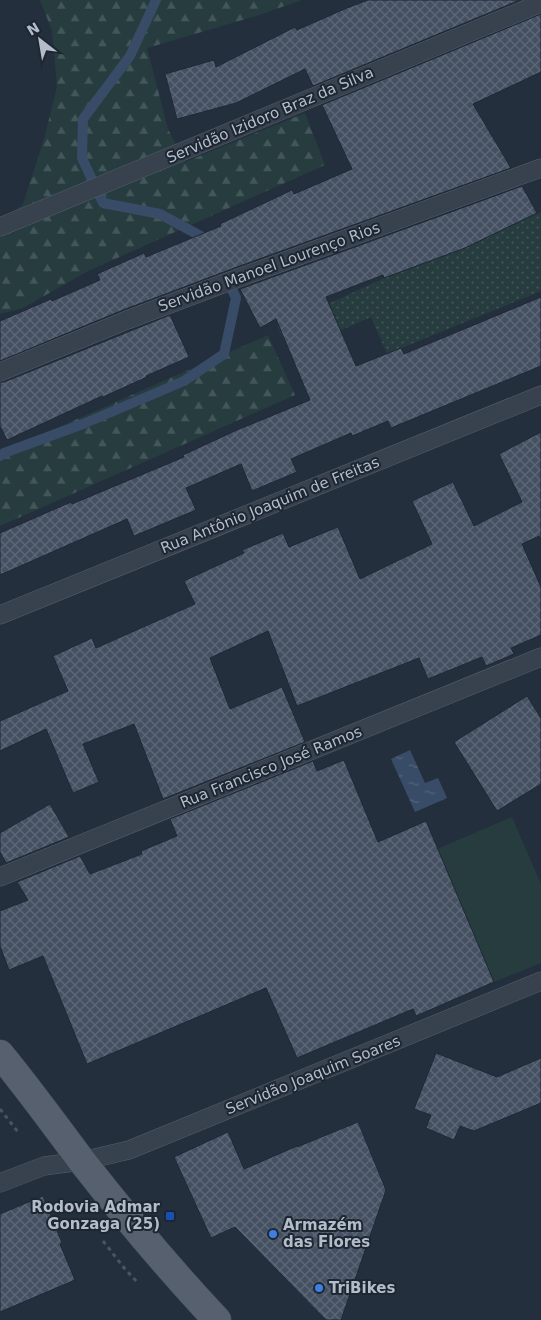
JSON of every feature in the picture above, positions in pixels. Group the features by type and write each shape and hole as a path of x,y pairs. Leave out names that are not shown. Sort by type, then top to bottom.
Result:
{"main road":[{"path":"0,1054 82,1161 180,1280 217,1320"}],"lane":[{"name":"Servidão Izidoro Braz da Silva","path":"0,227 541,3"},
{"name":"Servidão Manoel Lourenço Rios","path":"0,372 127,320 241,277 541,168"},
{"name":"Rua Antônio Joaquim de Freitas","path":"0,615 541,395"},
{"name":"Rua Francisco José Ramos","path":"0,877 541,657"},
{"name":"Servidão Joaquim Soares","path":"0,1184 44,1166 82,1161 129,1150 541,981"}],"green space":[{"path":"40,0 302,0 256,16 147,48 168,129 185,162 305,113 325,165 88,271 23,308 0,314 0,224 23,204 44,139 57,87 52,31"},
{"path":"541,212 541,291 387,354 371,317 290,353 278,327 384,278 467,247"},
{"path":"268,335 295,395 0,526 0,453"},
{"path":"512,817 541,884 541,963 494,982 437,849"}],"water":[{"path":"410,750 425,783 438,778 447,798 415,812 391,759"}],"building":[{"path":"368,0 520,0 313,86 305,69 236,103 177,119 165,74 214,60 216,67 295,27 297,30"},
{"path":"541,14 541,72 473,104 511,168 123,310 0,361 0,321 100,280 97,274 144,253 146,257 221,226 220,224 292,190 294,194 352,169 322,105"},
{"path":"522,186 537,213 465,248 384,278 383,275 326,297 356,366 401,348 404,354 541,297 541,366 391,428 388,421 352,436 351,433 291,459 297,472 252,491 241,464 186,488 196,510 134,536 127,519 0,575 0,533 71,502 72,504 184,457 183,455 237,430 310,400 276,319 260,328 240,289"},
{"path":"170,315 189,357 7,440 0,426 0,382"},
{"path":"541,432 541,540 539,536 522,544 541,587 541,635 511,648 514,654 486,666 482,657 428,679 419,658 297,706 268,631 210,658 230,709 282,687 305,742 163,799 134,724 83,744 99,782 73,793 46,729 0,751 0,721 68,691 53,656 92,638 96,648 195,604 184,581 244,553 242,550 283,533 289,547 338,527 360,579 432,544 412,501 453,482 474,526 522,502 499,454"},
{"path":"527,696 541,718 541,784 497,811 454,742"},
{"path":"344,760 378,842 426,821 494,982 416,1016 413,1009 297,1058 266,988 87,1064 43,956 9,970 0,946 0,911 28,900 17,882 80,856 90,874 142,854 141,851 177,836 170,819 313,761 317,771"},
{"path":"50,804 69,837 6,863 0,852 0,833"},
{"path":"436,1053 497,1077 541,1058 541,1103 474,1131 460,1126 454,1140 426,1128 431,1115 414,1109"},
{"path":"358,1122 386,1190 341,1320 326,1320 235,1227 211,1238 174,1157 228,1132 244,1169"},
{"path":"43,1196 75,1280 0,1312 0,1214"}],"waterway":[{"path":"156,0 130,56 83,119 82,158 103,203 160,214 209,241"},
{"path":"0,456 83,424 184,381 224,354 236,298 227,279"}],"place":[{"name":"Rodovia Admar Gonzaga (25)","path":"170,1216"},
{"name":"Armazém das Flores","path":"273,1234"},
{"name":"TriBikes","path":"319,1288"}]}
